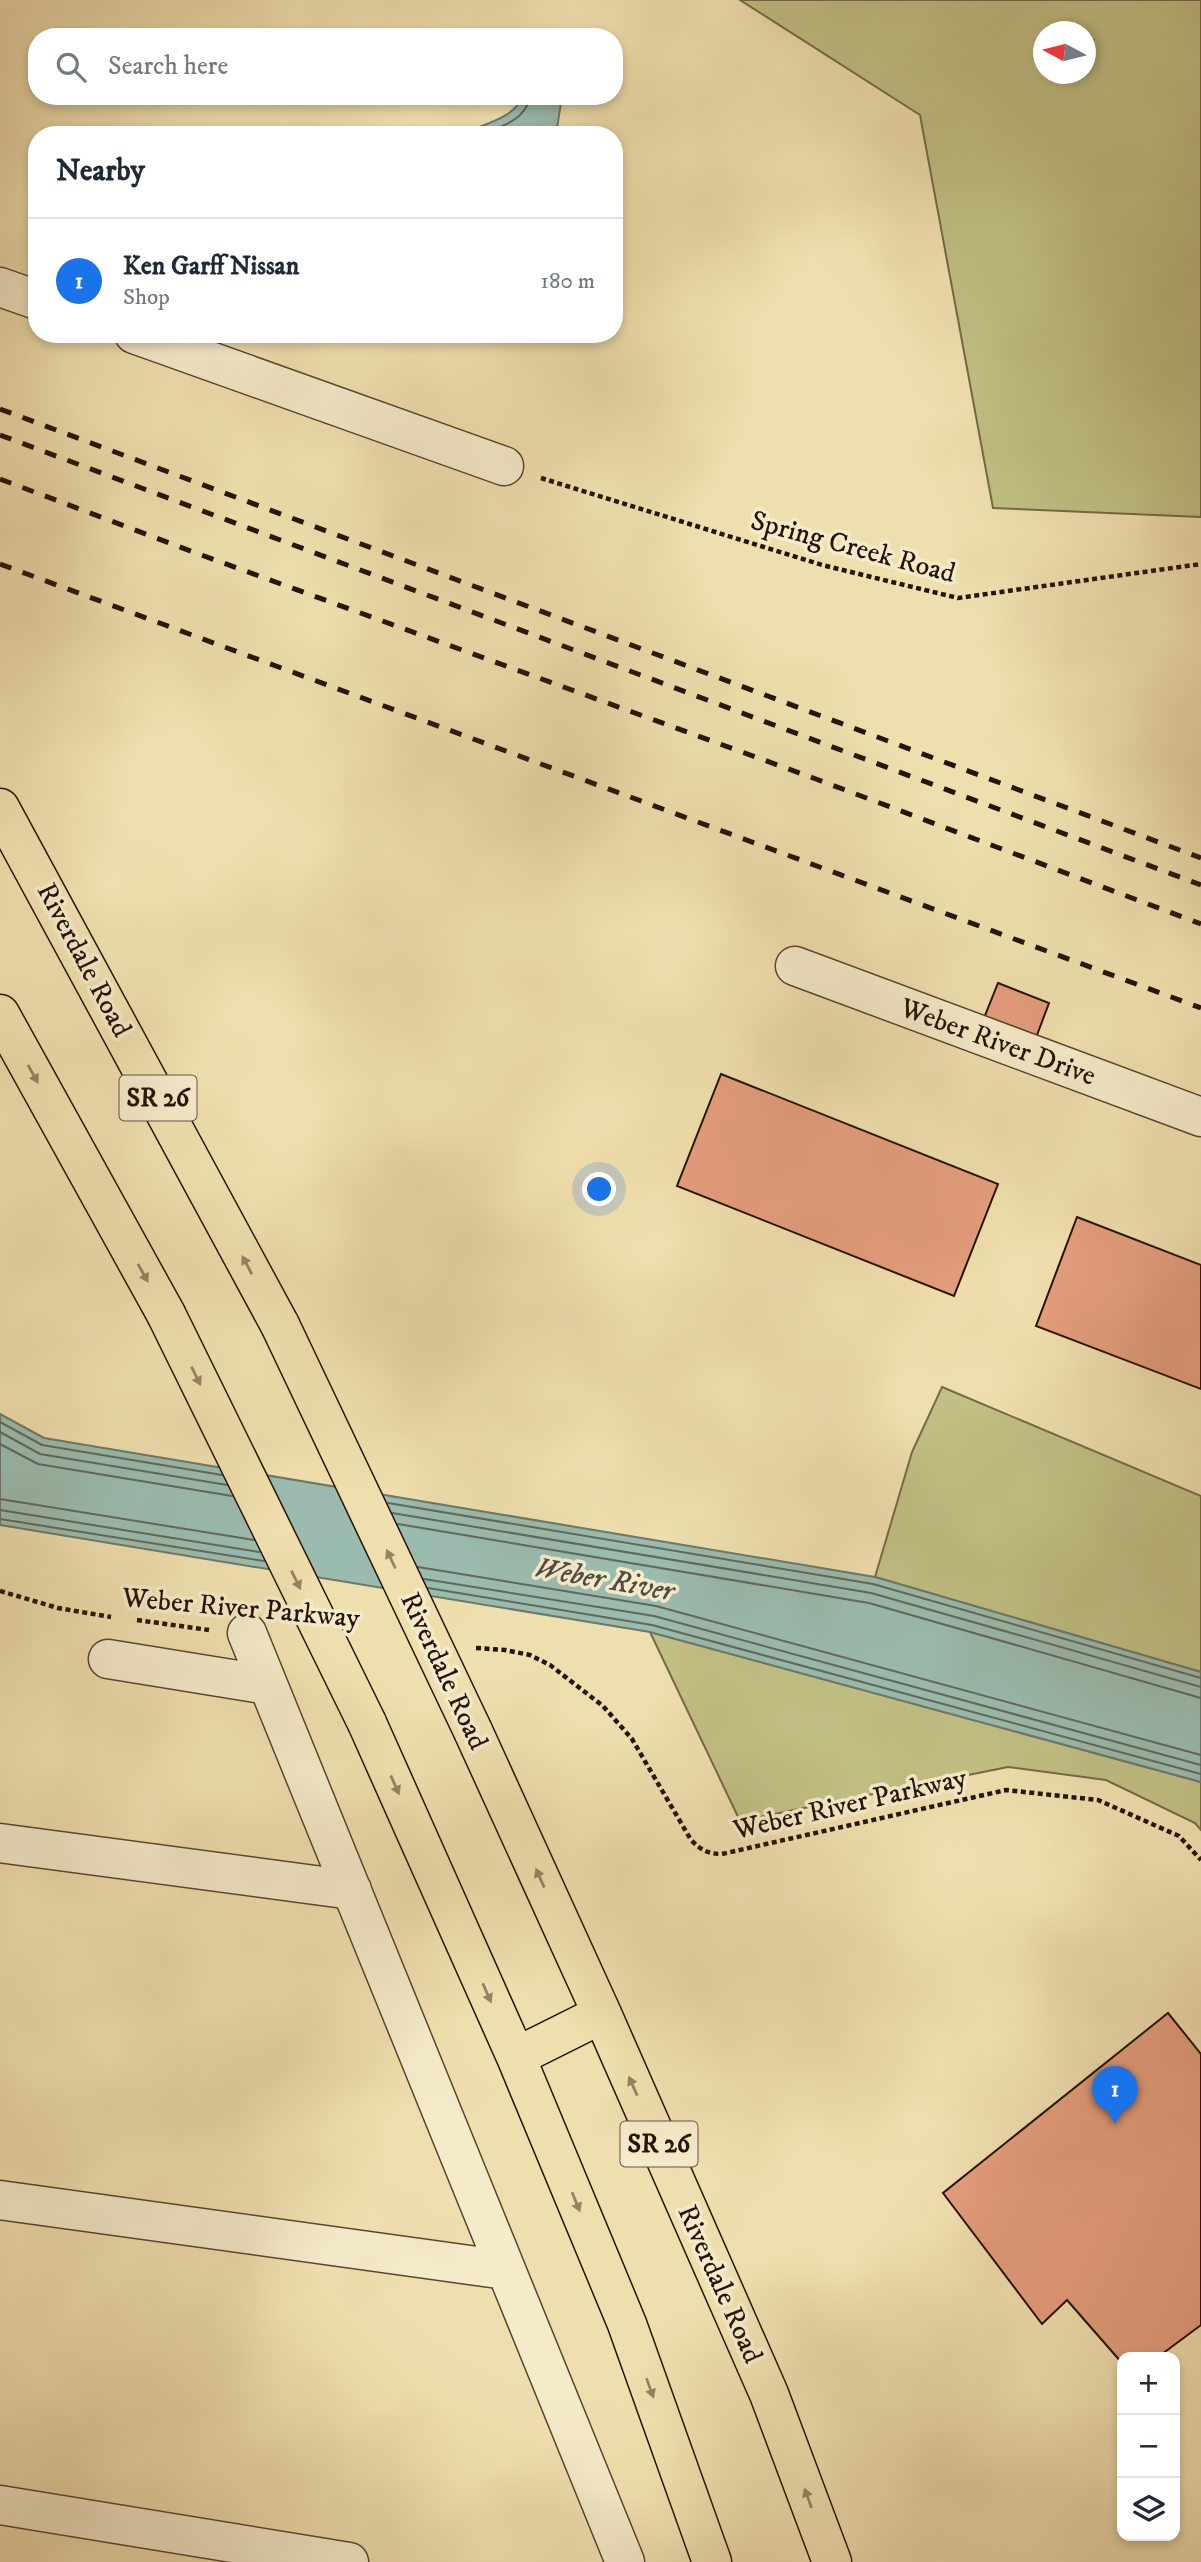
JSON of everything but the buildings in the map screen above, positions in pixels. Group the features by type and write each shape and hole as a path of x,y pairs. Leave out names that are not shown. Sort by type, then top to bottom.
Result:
{"main road":[{"name":"Riverdale Road","path":"0,808 279,1325 473,1731 602,2014 769,2394 832,2562"},
{"path":"0,1014 166,1314 367,1723 516,2057 626,2324 712,2562"},
{"path":"516,2057 602,2014"}],"street":[{"path":"0,287 28,297"},
{"path":"159,343 504,466"},
{"name":"Weber River Drive","path":"795,966 1201,1117"},
{"path":"247,1633 625,2562"},
{"path":"108,1658 268,1685"},
{"path":"0,1843 352,1890"},
{"path":"0,2200 506,2270"},
{"path":"0,2505 349,2562"}],"path":[{"name":"Spring Creek Road","path":"504,466 822,565 958,597 1201,564"},
{"name":"Weber River Parkway","path":"0,1591 58,1608 112,1617"},
{"name":"Weber River Parkway","path":"125,1619 247,1633"},
{"name":"Weber River Parkway","path":"464,1647 530,1655 550,1665 603,1706 632,1740 691,1840 701,1850 711,1854 722,1854 1006,1790 1098,1800 1179,1836 1201,1860"}],"shaded area":[{"path":"740,0 1201,0 1201,517 993,508 920,115"},
{"path":"942,1387 1201,1496 1201,1672 875,1577 912,1452"},
{"path":"650,1632 1201,1782 1201,1830 1195,1823 1106,1780 1008,1767 740,1821"}],"water":[{"path":"517,105 561,105 557,126 483,126 512,111"},
{"name":"Weber River","path":"0,1414 44,1438 875,1577 1201,1672 1201,1782 650,1632 0,1525"}],"railway":[{"path":"0,409 1201,858"},
{"path":"0,435 1201,885"},
{"path":"0,479 816,779 1201,924"},
{"path":"0,564 1201,1008"}],"place":[{"name":"Ken Garff Nissan","path":"1115,2124"}]}
